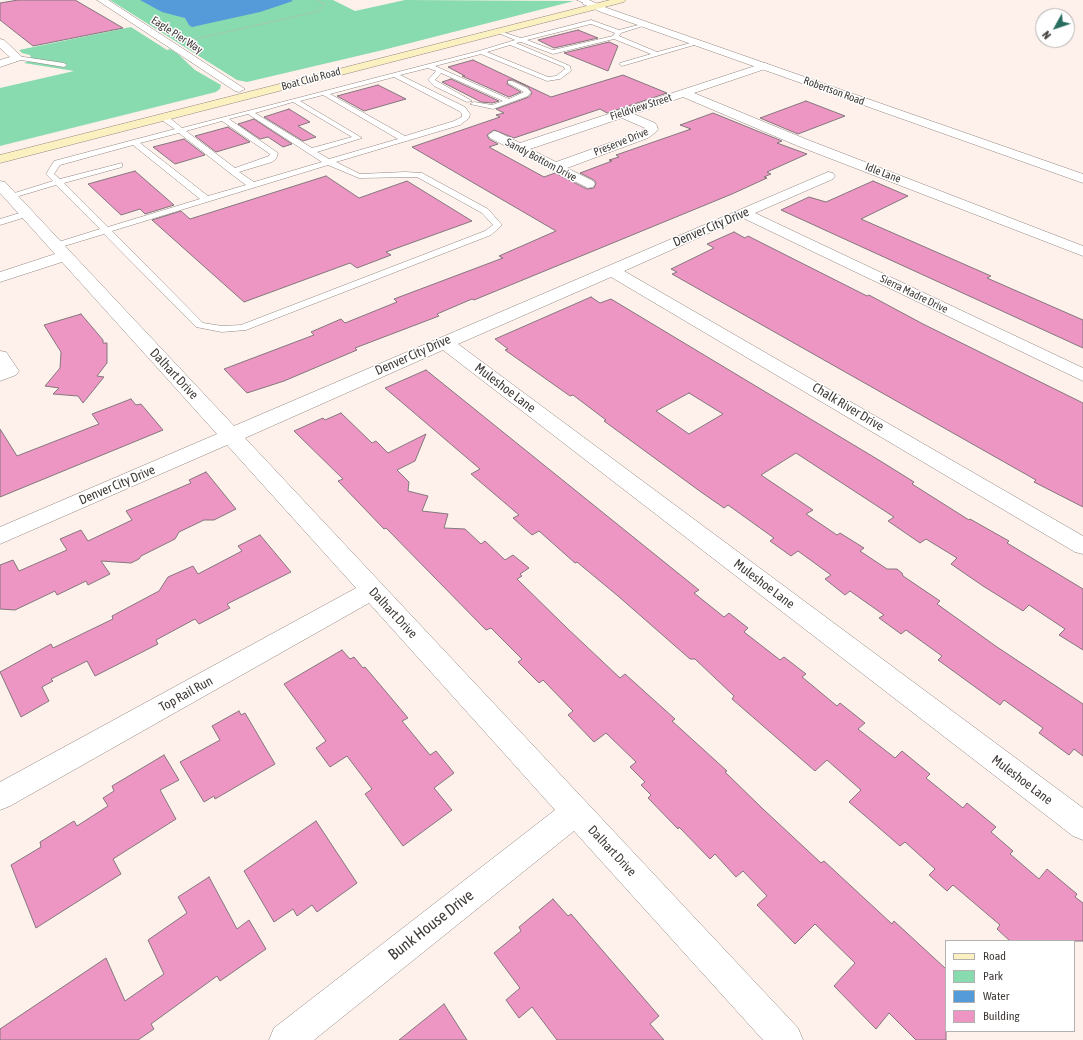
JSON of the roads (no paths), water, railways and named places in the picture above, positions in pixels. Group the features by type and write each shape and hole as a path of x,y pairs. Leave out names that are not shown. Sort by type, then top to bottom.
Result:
{"main road":[{"name":"Boat Club Road","path":"0,150 589,2 621,0"},
{"name":"Boat Club Road","path":"0,159 498,31 589,2"}],"street":[{"name":"Eagle Pier Way","path":"102,0 239,89"},
{"name":"Robertson Road","path":"589,2 644,24 1083,179"},
{"path":"0,42 16,59 0,64"},
{"name":"Fieldview Street","path":"519,148 764,66"},
{"name":"Idle Lane","path":"684,92 804,143 1083,251"},
{"name":"Preserve Drive","path":"556,167 644,135 652,129 651,126 622,113"},
{"name":"Sandy Bottom Drive","path":"494,135 588,184"},
{"name":"Denver City Drive","path":"0,536 828,176"},
{"name":"Dalhart Drive","path":"5,190 786,1040"},
{"name":"Sierra Madre Drive","path":"744,213 1083,375"},
{"path":"0,277 60,251"},
{"name":"Chalk River Drive","path":"611,270 1083,546"},
{"name":"Muleshoe Lane","path":"444,342 1083,826"},
{"path":"0,356 10,371 0,375"},
{"name":"Top Rail Run","path":"0,797 373,590"},
{"name":"Bunk House Drive","path":"286,1040 576,811"}],"lane":[{"path":"249,112 328,162 359,176 388,176 406,174 419,175 485,211 498,225 488,233 242,328 222,329 200,325 58,183 50,174 58,163 224,118 430,66 512,44 520,40 591,22 656,54"},
{"path":"498,31 553,52 617,34 644,24"},
{"path":"567,28 575,31"},
{"path":"554,31 561,34"},
{"path":"542,34 549,38"},
{"path":"622,64 698,43"},
{"path":"481,52 547,79 558,78 569,70 567,66 512,44"},
{"path":"459,58 468,62"},
{"path":"16,59 64,65"},
{"path":"430,66 509,101"},
{"path":"440,70 431,80 436,85 471,102 493,107 526,95 528,92 510,82"},
{"path":"60,251 106,230 457,122 465,118 466,114 462,109 395,74"},
{"path":"324,93 404,138"},
{"path":"294,100 358,138 311,151"},
{"path":"163,117 252,185"},
{"path":"224,118 274,153 273,157 269,160 233,171"},
{"path":"134,142 206,199"},
{"path":"5,190 58,183 119,165"},
{"path":"0,222 26,214"}],"water":[{"path":"140,0 293,1 260,12 192,27 185,18 162,12"}]}
